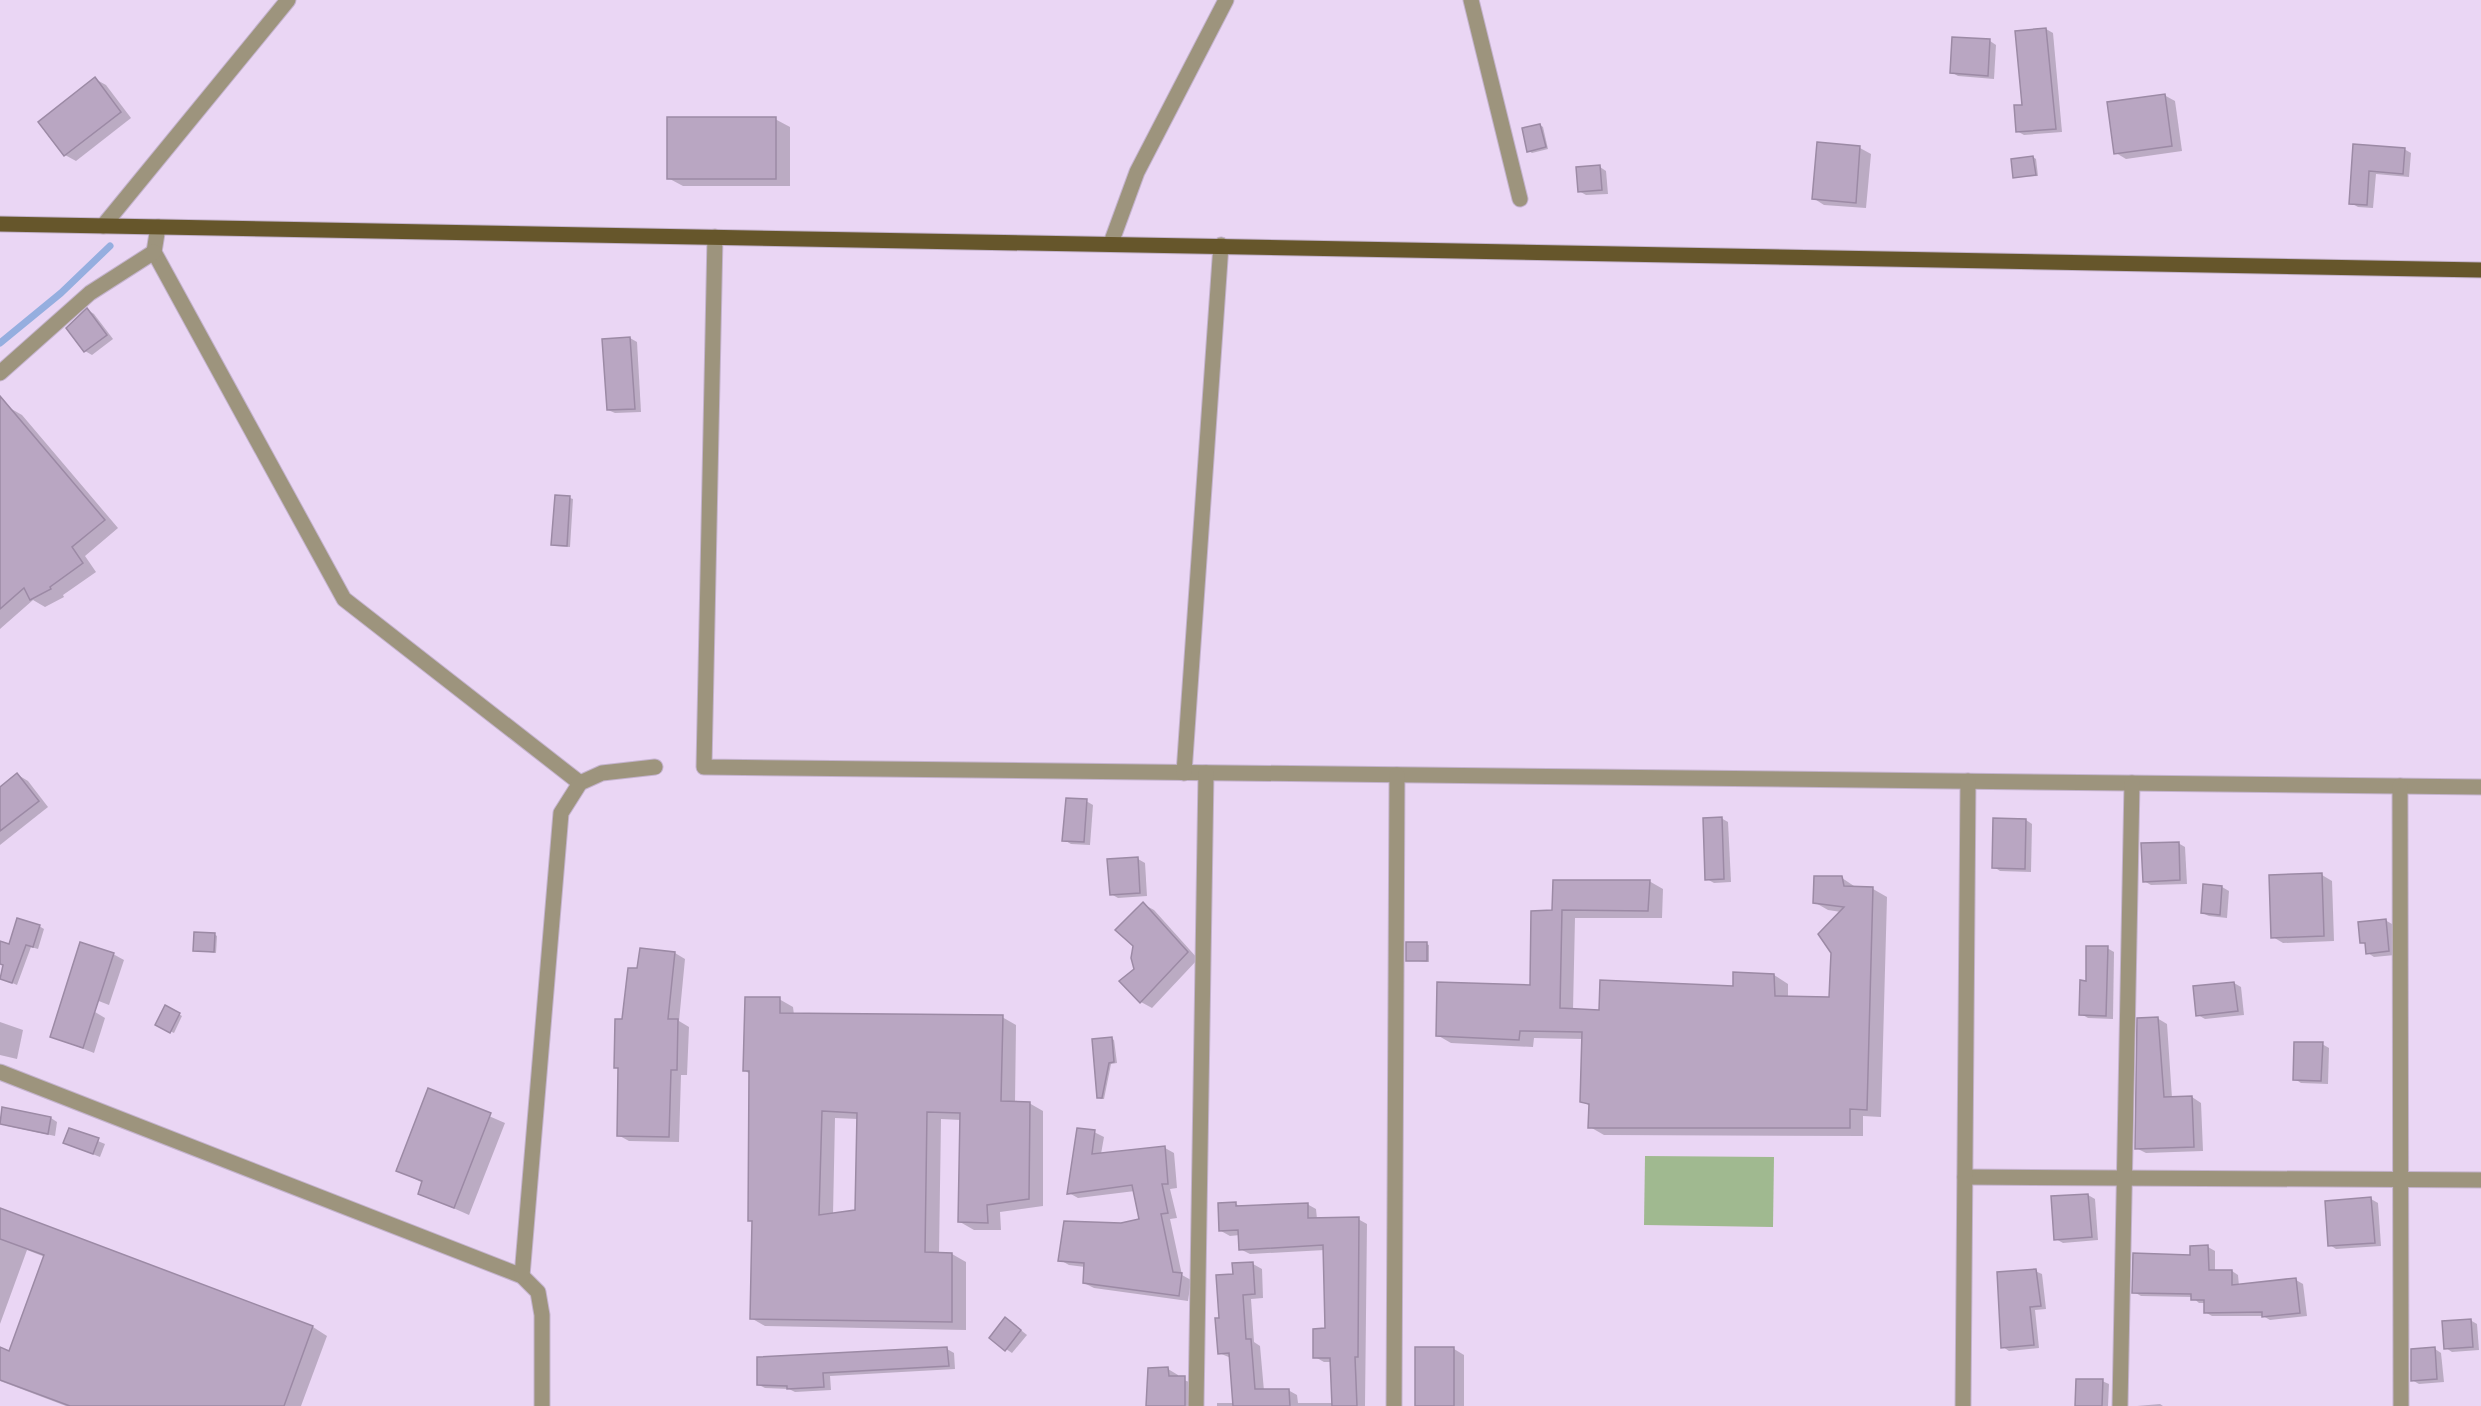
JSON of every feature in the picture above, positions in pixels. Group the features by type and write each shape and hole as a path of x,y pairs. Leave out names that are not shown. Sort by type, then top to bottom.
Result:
{"main road":[{"path":"0,224 2481,270"}],"street":[{"path":"103,226 288,0"},
{"path":"1111,243 1137,172 1226,0"},
{"path":"1471,0 1520,199"},
{"path":"158,227 154,252 344,598 580,783"},
{"path":"714,237 704,767 2481,787"},
{"path":"1184,772 1221,245"},
{"path":"0,373 90,293 154,252"},
{"path":"522,1276 561,813 580,783 602,773 655,767"},
{"path":"1196,1406 1206,773"},
{"path":"1394,1406 1397,775"},
{"path":"1964,1406 1968,782"},
{"path":"2120,1406 2132,783"},
{"path":"2400,786 2402,1406"},
{"path":"0,1072 522,1276 538,1293 542,1315 542,1406"},
{"path":"1965,1176 2481,1180"}],"green space":[{"path":"1645,1156 1774,1157 1773,1227 1644,1225"}],"building":[{"path":"2046,28 2056,129 2016,132 2014,105 2022,105 2015,31"},
{"path":"1952,37 1990,39 1988,76 1950,73"},
{"path":"95,77 121,112 64,156 38,122"},
{"path":"2165,94 2172,146 2114,154 2107,102"},
{"path":"667,117 776,117 776,179 667,179"},
{"path":"1540,124 1546,147 1527,152 1522,128"},
{"path":"1817,142 1860,146 1856,203 1812,199"},
{"path":"2353,144 2405,148 2403,174 2369,171 2367,205 2349,204"},
{"path":"2033,156 2036,175 2013,178 2011,159"},
{"path":"1600,165 1602,190 1578,192 1576,167"},
{"path":"87,308 107,335 84,352 66,328"},
{"path":"630,337 635,409 607,410 602,339"},
{"path":"0,396 105,520 72,547 83,563 50,587 51,589 30,600 24,588 0,609"},
{"path":"555,495 570,496 567,546 551,545"},
{"path":"17,773 39,801 0,831 0,787"},
{"path":"1066,798 1087,799 1084,842 1062,841"},
{"path":"1722,817 1724,879 1705,880 1703,818"},
{"path":"1993,818 2026,819 2025,869 1992,868"},
{"path":"2179,842 2180,880 2143,882 2141,843"},
{"path":"1138,857 1140,893 1110,895 1107,859"},
{"path":"2322,873 2324,936 2271,938 2269,875"},
{"path":"1814,876 1842,876 1844,886 1873,887 1867,1110 1850,1109 1850,1128 1588,1128 1589,1104 1580,1102 1582,1032 1520,1031 1519,1040 1436,1036 1437,982 1530,985 1531,911 1552,910 1553,880 1650,880 1648,911 1562,910 1560,1008 1599,1010 1600,980 1733,986 1733,972 1774,974 1775,996 1829,997 1831,953 1818,934 1844,907 1813,903"},
{"path":"2203,884 2222,886 2220,915 2201,913"},
{"path":"1143,902 1188,952 1140,1003 1119,981 1134,969 1131,958 1133,946 1115,930"},
{"path":"17,918 40,925 33,947 26,945 12,983 0,979 3,965 0,964 0,941 9,944"},
{"path":"2386,919 2389,951 2366,954 2365,943 2360,943 2358,922"},
{"path":"194,932 215,933 214,952 193,951"},
{"path":"80,942 114,953 83,1048 50,1037"},
{"path":"1406,942 1427,942 1427,961 1406,961"},
{"path":"2086,946 2108,946 2106,1016 2079,1015 2080,980 2086,981"},
{"path":"640,948 675,952 668,1019 678,1019 677,1070 671,1070 669,1137 617,1136 618,1068 614,1068 615,1019 622,1019 628,968 637,968"},
{"path":"2234,982 2238,1011 2196,1016 2193,986"},
{"path":"745,997 780,997 780,1013 1003,1015 1001,1101 1030,1102 1029,1199 987,1205 988,1223 958,1222 960,1113 927,1112 925,1252 952,1253 952,1322 750,1319 752,1221 748,1221 749,1071 743,1071","holes":["822,1111 857,1113 855,1210 819,1215"]},
{"path":"165,1005 180,1013 170,1033 155,1025"},
{"path":"2158,1017 2164,1097 2192,1096 2194,1147 2135,1149 2137,1018"},
{"path":"1112,1037 1114,1062 1109,1063 1102,1098 1097,1098 1092,1039"},
{"path":"2294,1042 2323,1042 2321,1081 2293,1080"},
{"path":"428,1088 491,1113 454,1208 418,1194 422,1181 396,1171"},
{"path":"2,1107 51,1117 48,1134 0,1124"},
{"path":"69,1128 99,1138 93,1154 63,1143"},
{"path":"1077,1128 1095,1130 1092,1154 1165,1146 1168,1184 1162,1184 1168,1213 1161,1214 1173,1272 1182,1273 1179,1296 1083,1283 1084,1263 1058,1261 1064,1221 1121,1223 1139,1219 1132,1185 1067,1194"},
{"path":"2088,1194 2092,1237 2054,1240 2051,1196"},
{"path":"2371,1197 2375,1243 2328,1246 2325,1201"},
{"path":"1236,1202 1236,1206 1308,1203 1308,1218 1359,1217 1358,1357 1355,1357 1357,1406 1332,1406 1330,1358 1313,1358 1313,1329 1325,1328 1323,1245 1239,1250 1238,1230 1219,1231 1218,1203"},
{"path":"0,1208 313,1326 284,1406 70,1406 0,1380 0,1347 9,1351 44,1255 0,1239"},
{"path":"2208,1245 2209,1270 2232,1270 2232,1285 2296,1278 2300,1313 2262,1317 2262,1312 2204,1313 2204,1300 2191,1300 2191,1294 2132,1293 2133,1253 2190,1255 2190,1246"},
{"path":"1253,1262 1255,1294 1243,1295 1246,1339 1251,1339 1255,1389 1289,1389 1290,1406 1233,1406 1229,1353 1218,1354 1215,1318 1219,1318 1216,1275 1233,1274 1232,1263"},
{"path":"2036,1269 2041,1306 2030,1307 2034,1345 2001,1348 1997,1272"},
{"path":"1005,1317 1021,1330 1005,1351 989,1338"},
{"path":"2471,1319 2473,1347 2444,1349 2442,1321"},
{"path":"947,1347 949,1366 823,1373 824,1387 787,1389 787,1386 757,1385 757,1357"},
{"path":"1415,1347 1454,1347 1454,1406 1415,1406"},
{"path":"2435,1347 2437,1379 2411,1381 2411,1349"},
{"path":"1168,1367 1169,1376 1185,1376 1185,1406 1146,1406 1148,1368"},
{"path":"2076,1379 2103,1379 2102,1406 2075,1406"}],"waterway":[{"path":"0,343 61,293 110,246"}]}
